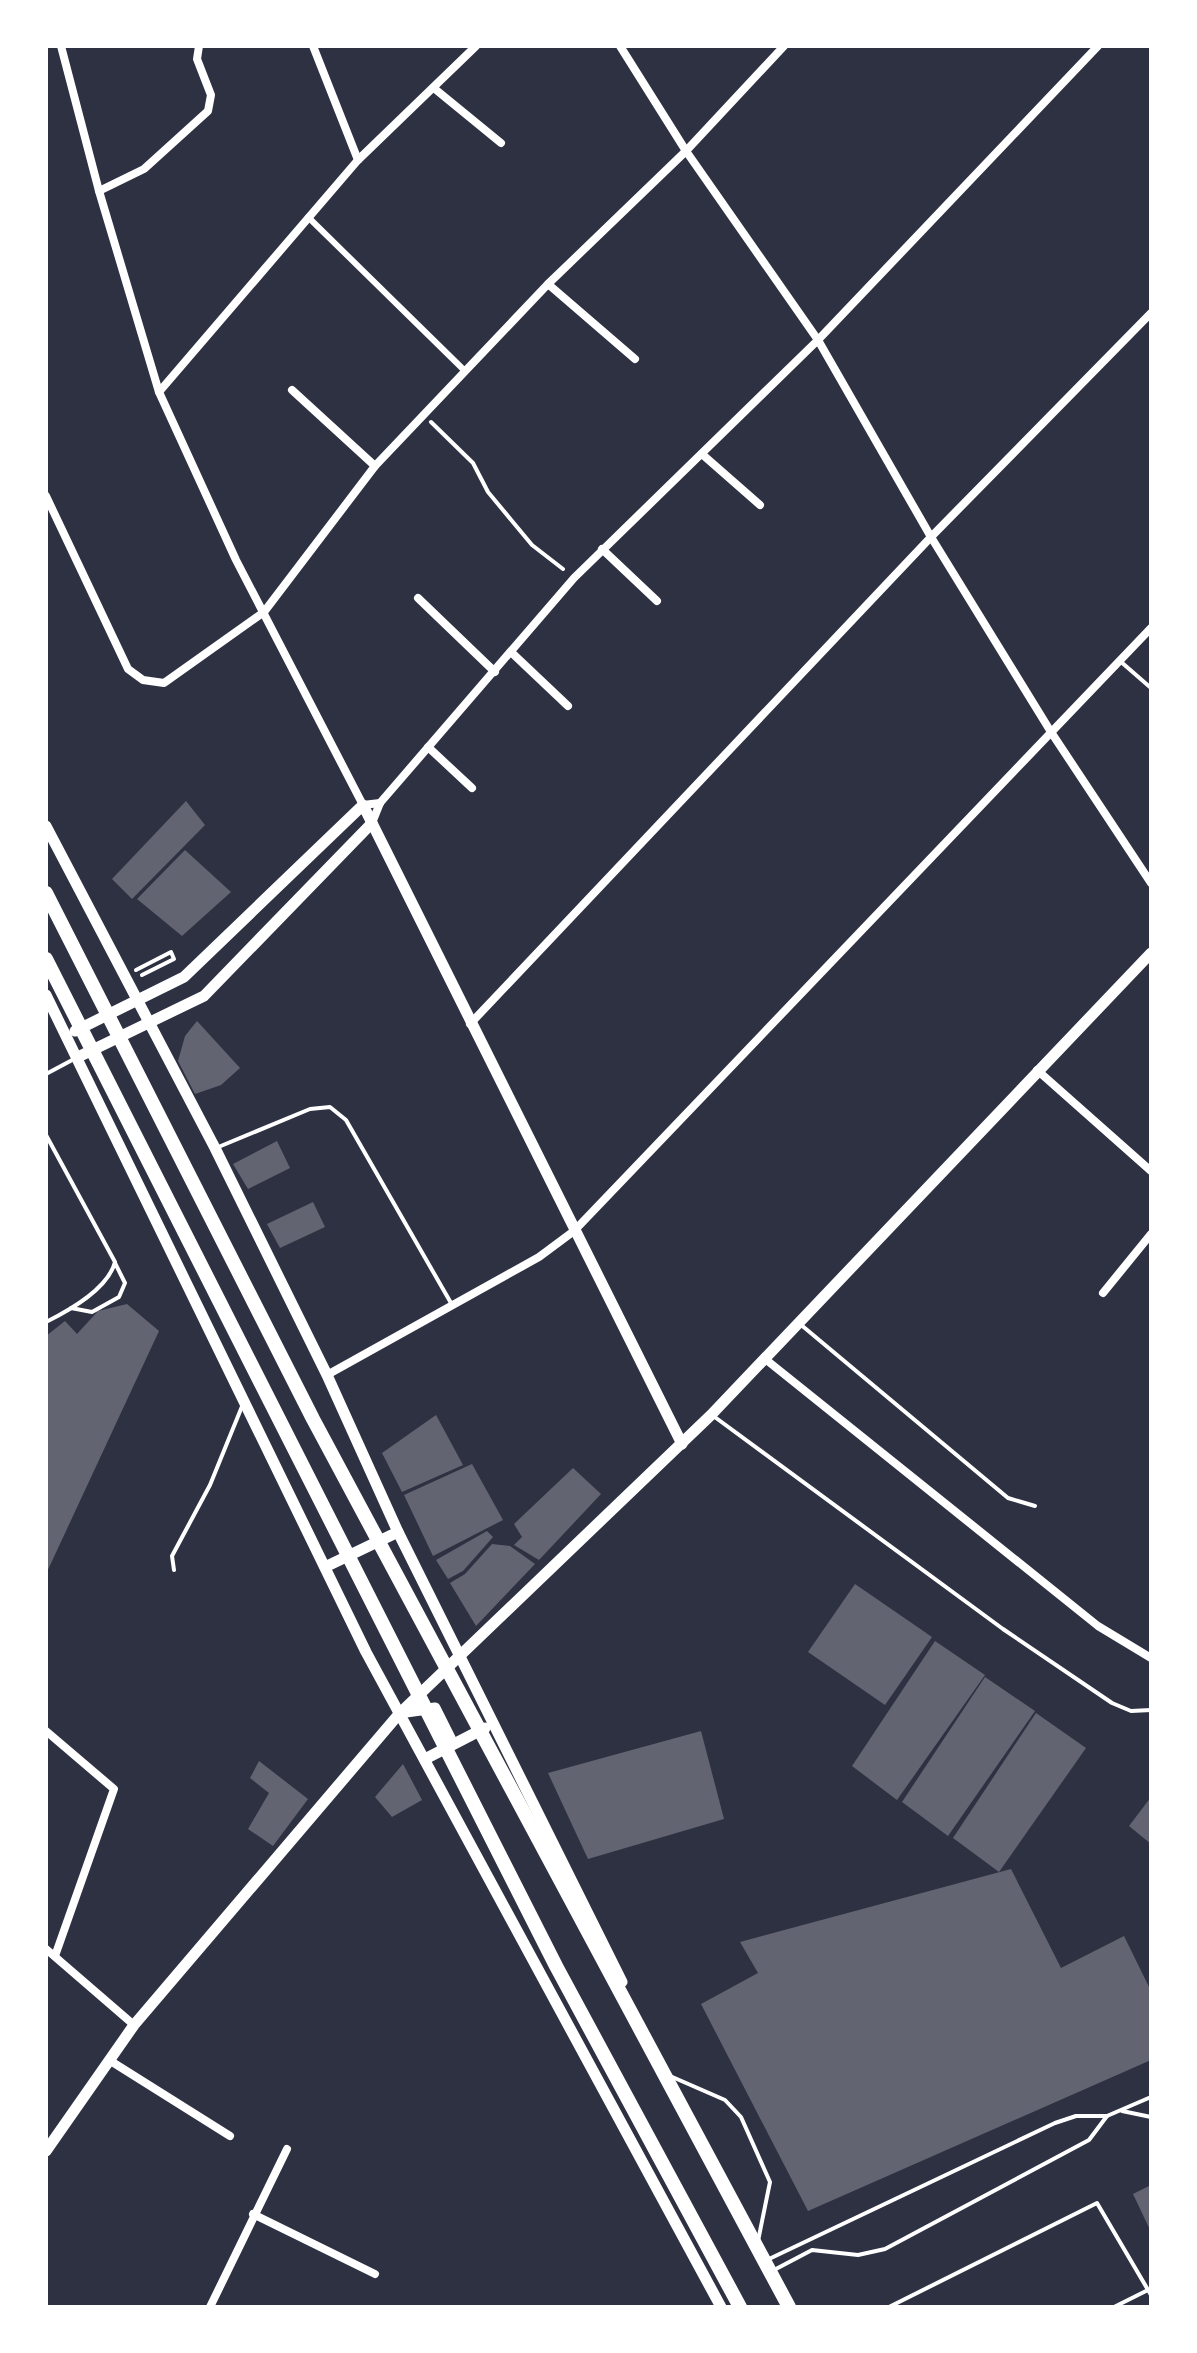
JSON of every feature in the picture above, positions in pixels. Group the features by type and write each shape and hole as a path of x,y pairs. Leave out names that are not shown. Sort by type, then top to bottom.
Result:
{"main road":[{"path":"46,893 313,1419 790,2307"},
{"path":"46,959 556,1966 740,2307"}],"street":[{"path":"61,46 99,191 159,392 236,560 363,805 682,1444"},
{"path":"99,191 144,169 208,111 211,95 197,59 199,46"},
{"path":"313,46 358,160"},
{"path":"159,392 358,160 435,89 476,46"},
{"path":"620,46 686,151 818,340 931,537 1051,732 1151,883"},
{"path":"46,496 49,512 128,669 143,680 164,683 264,612 375,466 548,284 686,151 784,46"},
{"path":"78,1057 204,996 372,823 380,803 574,578 818,340 1098,46"},
{"path":"435,89 501,143"},
{"path":"308,217 465,371"},
{"path":"548,284 635,359"},
{"path":"470,1024 931,537 1151,313"},
{"path":"292,390 375,466"},
{"path":"703,455 760,505"},
{"path":"602,549 657,601"},
{"path":"418,598 495,672"},
{"path":"327,1375 451,1303 539,1257 574,1231 1151,628"},
{"path":"511,652 568,706"},
{"path":"428,747 472,788"},
{"path":"67,1035 141,1001 184,977 363,805 380,803"},
{"path":"46,826 51,846 127,975 215,1148 493,1724 790,2307"},
{"path":"46,2151 134,2025 399,1714 459,1653 711,1415 1151,953"},
{"path":"46,995 399,1714 721,2307"},
{"path":"1037,1070 1151,1171"},
{"path":"1103,1293 1151,1234"},
{"path":"764,1358 1098,1626 1151,1658"},
{"path":"325,1567 398,1532"},
{"path":"399,1714 435,1708 453,1744"},
{"path":"425,1759 493,1724"},
{"path":"46,1731 114,1789 55,1956"},
{"path":"46,1949 134,2025"},
{"path":"109,2060 230,2136"},
{"path":"210,2307 287,2149"},
{"path":"253,2214 375,2274"}],"lane":[{"path":"1120,661 1151,688"},
{"path":"46,1074 78,1057"},
{"path":"215,1148 310,1109 330,1107 346,1120 451,1303"},
{"path":"46,1135 125,1283 119,1297 92,1312 71,1308"},
{"path":"46,1322 71,1308 112,1275 115,1262"},
{"path":"798,1322 1008,1498 1035,1506"},
{"path":"174,1570 172,1556 210,1485 244,1402"},
{"path":"711,1415 1003,1629 1112,1703 1131,1711 1151,1710"},
{"path":"670,2076 725,2100 741,2117 770,2182 758,2243"},
{"path":"766,2260 1055,2123 1076,2116 1107,2116 1151,2097"},
{"path":"1120,2110 1151,2117"},
{"path":"772,2272 812,2250 858,2255 885,2249 1089,2140 1107,2116"},
{"path":"889,2307 1097,2203 1150,2292 1114,2307"}],"path":[{"path":"424,415 473,463 488,492 532,545 574,578"},
{"path":"127,975 171,952 174,959 160,966"}],"building":[{"path":"186,801 205,825 132,899 112,879"},
{"path":"185,850 231,892 182,936 137,899"},
{"path":"197,1021 240,1068 221,1085 195,1094 178,1061 185,1036"},
{"path":"277,1141 290,1168 248,1189 233,1164"},
{"path":"313,1202 325,1227 280,1248 267,1224"},
{"path":"127,1304 159,1331 46,1574 46,1336 65,1321 77,1334 98,1311"},
{"path":"436,1415 463,1465 402,1492 382,1453"},
{"path":"472,1464 503,1520 433,1556 404,1495"},
{"path":"573,1468 601,1494 539,1560 514,1545 522,1537 514,1524"},
{"path":"487,1531 493,1537 463,1571 448,1579 436,1560"},
{"path":"492,1544 510,1546 535,1564 476,1626 450,1583 465,1574"},
{"path":"855,1584 932,1637 885,1705 808,1652"},
{"path":"935,1641 985,1675 897,1800 852,1766"},
{"path":"985,1677 1035,1711 948,1836 902,1802"},
{"path":"1036,1713 1086,1748 999,1872 953,1838"},
{"path":"701,1731 724,1819 588,1859 548,1773"},
{"path":"259,1761 308,1799 273,1846 248,1829 269,1793 250,1778"},
{"path":"403,1764 422,1800 392,1817 375,1797"},
{"path":"1151,1797 1151,1844 1129,1826"},
{"path":"1011,1869 1061,1968 1124,1936 1151,1991 1151,2060 808,2211 701,2004 758,1973 740,1942"},
{"path":"1151,2185 1151,2232 1133,2194"}]}
